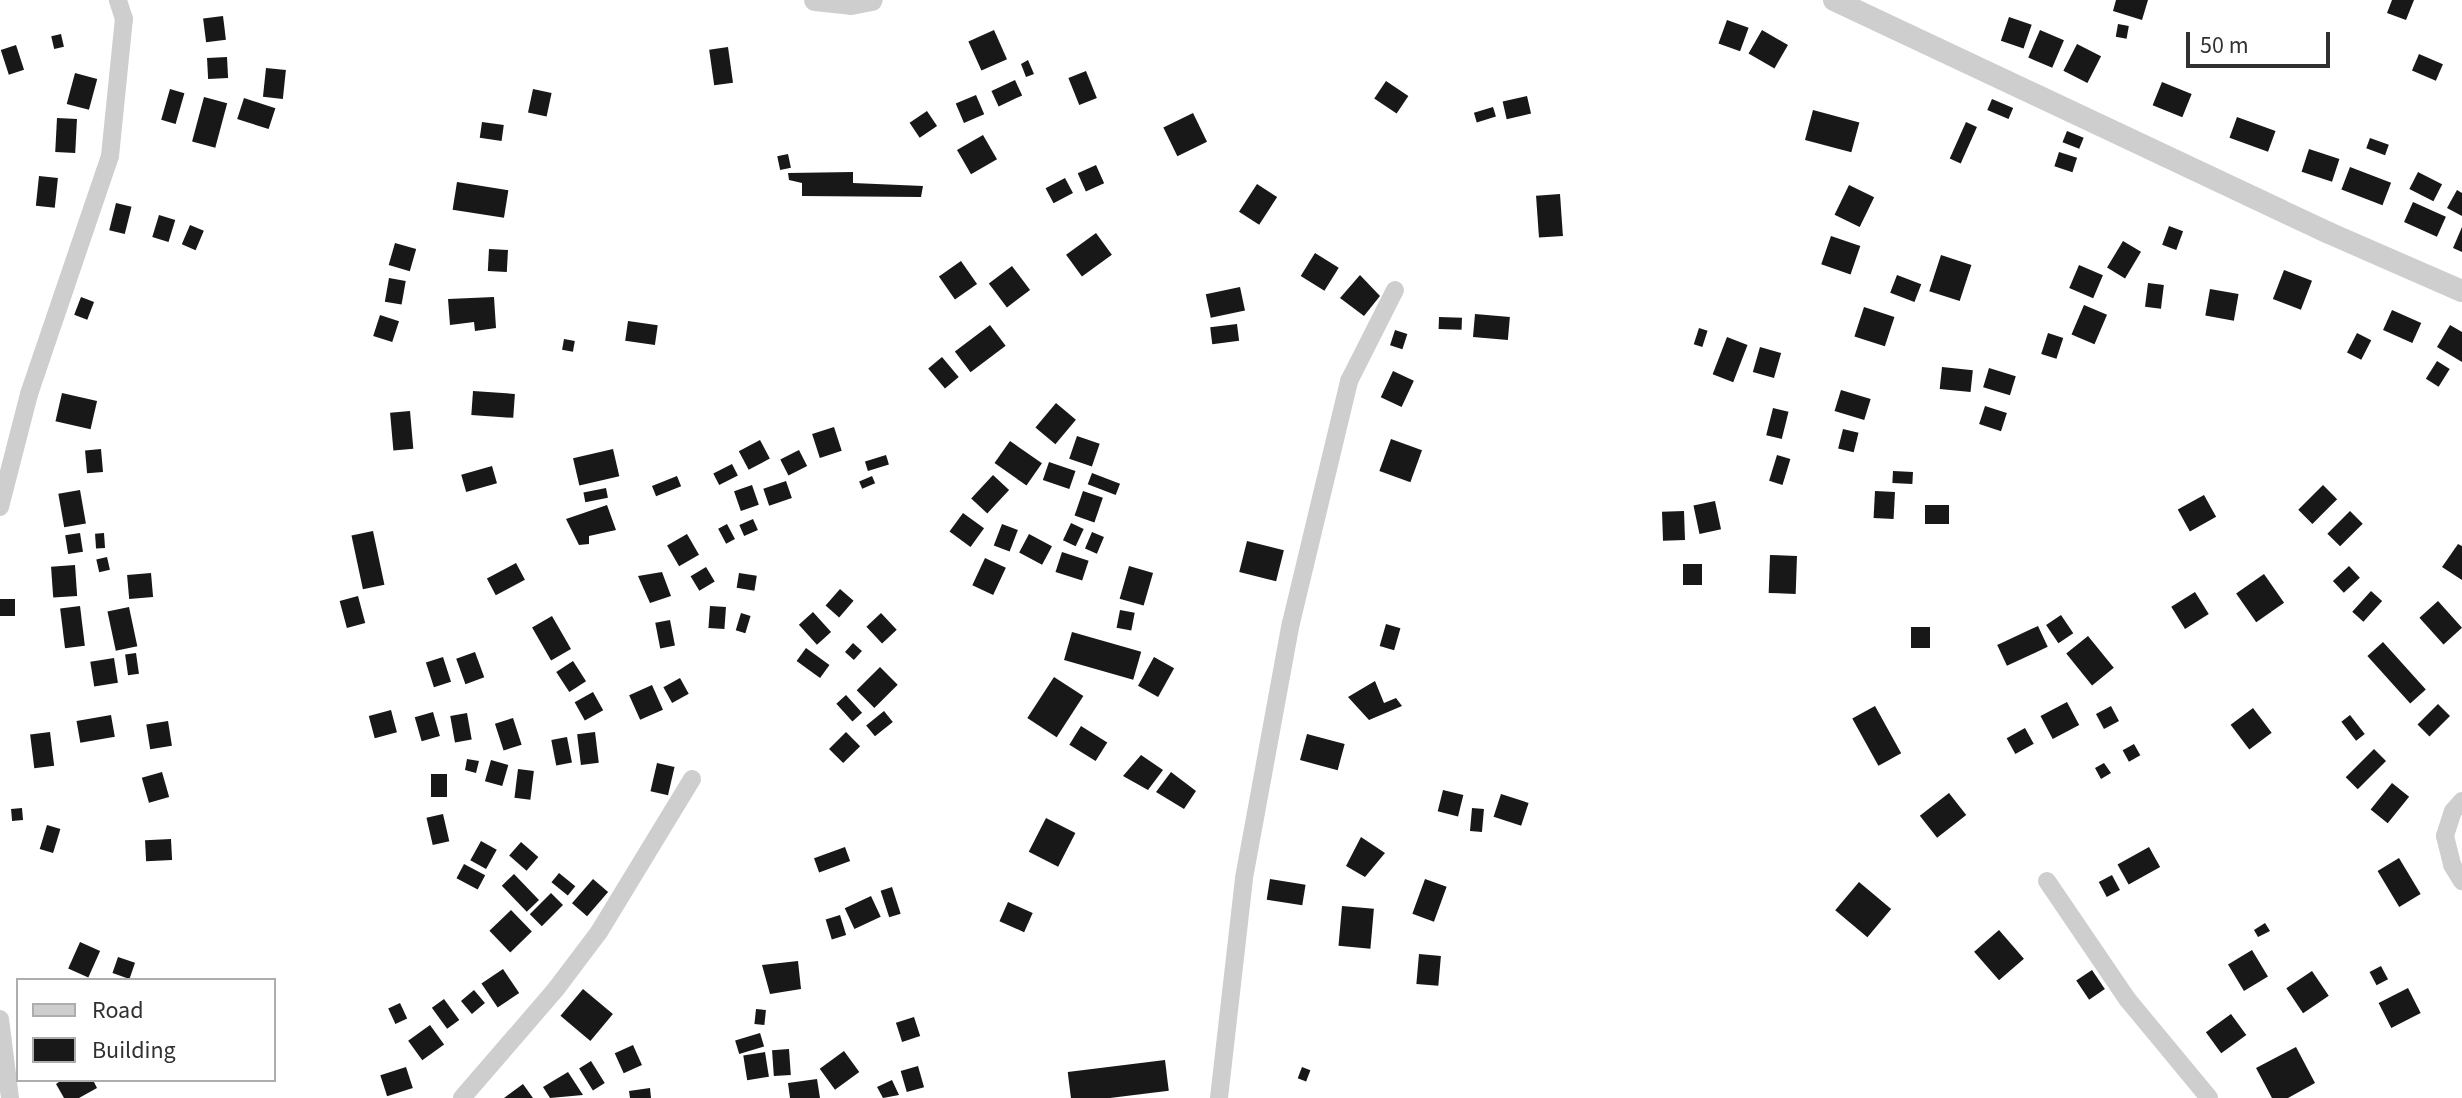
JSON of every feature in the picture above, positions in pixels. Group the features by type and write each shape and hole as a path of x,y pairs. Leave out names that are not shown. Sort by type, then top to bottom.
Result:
{"street":[{"path":"118,0 124,19"},
{"path":"0,507 29,394 110,156 124,19 133,0"},
{"path":"815,0 851,4 872,0"},
{"path":"1834,0 2329,233 2462,291"},
{"path":"1219,1098 1219,1072 1244,878 1291,623 1349,381 1395,290"},
{"path":"462,1098 556,989 599,932 692,779"},
{"path":"2462,801 2453,811 2445,836 2452,865 2462,881"},
{"path":"2047,881 2128,1000 2209,1098"},
{"path":"0,1019 10,1098"}],"building":[{"path":"2116,0 2148,0 2142,20 2113,11"},
{"path":"2392,0 2414,0 2406,20 2387,13"},
{"path":"223,16 226,40 206,42 203,18"},
{"path":"2009,17 2032,25 2024,48 2001,41"},
{"path":"1727,20 1749,28 1740,51 1718,43"},
{"path":"2118,24 2129,26 2127,39 2116,37"},
{"path":"994,30 1007,59 981,71 968,41"},
{"path":"1762,30 1788,45 1774,68 1748,53"},
{"path":"2040,30 2064,40 2052,68 2028,58"},
{"path":"61,34 64,47 54,49 51,36"},
{"path":"2077,44 2101,56 2087,83 2063,71"},
{"path":"16,45 24,70 9,75 1,50"},
{"path":"728,47 733,83 714,85 709,50"},
{"path":"2419,54 2443,64 2436,81 2412,71"},
{"path":"227,57 228,78 208,79 207,58"},
{"path":"1028,60 1034,74 1026,77 1021,64"},
{"path":"266,68 286,70 283,99 263,97"},
{"path":"1086,71 1097,98 1079,105 1068,78"},
{"path":"75,73 97,79 89,110 67,104"},
{"path":"1015,80 1022,95 999,106 991,91"},
{"path":"1386,81 1408,96 1397,114 1374,98"},
{"path":"2162,82 2192,94 2182,117 2153,105"},
{"path":"170,89 184,93 176,124 161,120"},
{"path":"533,89 552,93 547,116 528,112"},
{"path":"976,95 984,114 964,123 956,104"},
{"path":"1527,96 1531,114 1507,119 1503,102"},
{"path":"204,97 227,103 215,148 192,141"},
{"path":"244,98 275,108 269,129 237,119"},
{"path":"1992,99 2013,108 2008,119 1987,110"},
{"path":"1493,107 1496,117 1477,122 1474,113"},
{"path":"1813,110 1859,122 1851,152 1805,140"},
{"path":"927,111 937,126 920,138 910,123"},
{"path":"1193,113 1207,142 1177,156 1163,127"},
{"path":"2237,117 2276,131 2268,152 2229,138"},
{"path":"57,118 77,119 75,153 55,152"},
{"path":"482,122 504,125 502,141 480,138"},
{"path":"1966,122 1977,127 1961,163 1950,159"},
{"path":"2067,131 2084,138 2079,149 2063,142"},
{"path":"983,135 997,159 971,174 957,150"},
{"path":"2370,138 2389,145 2385,155 2366,148"},
{"path":"2309,149 2339,159 2332,182 2302,172"},
{"path":"2059,152 2077,158 2072,172 2054,166"},
{"path":"788,154 791,168 780,170 777,156"},
{"path":"1096,165 1104,183 1086,191 1078,173"},
{"path":"2350,167 2391,183 2382,205 2341,189"},
{"path":"853,172 853,183 923,186 921,197 802,196 802,183 789,180 788,173"},
{"path":"2418,172 2442,184 2433,201 2409,189"},
{"path":"39,176 58,178 55,208 36,206"},
{"path":"1065,178 1073,193 1054,203 1046,188"},
{"path":"457,182 508,190 504,218 453,210"},
{"path":"1257,184 1277,197 1259,225 1239,212"},
{"path":"1849,185 1874,197 1860,227 1835,215"},
{"path":"2457,190 2462,193 2462,216 2447,208"},
{"path":"1560,194 1563,236 1539,238 1536,196"},
{"path":"2413,202 2446,217 2437,237 2404,222"},
{"path":"116,203 132,207 125,234 109,230"},
{"path":"159,215 175,220 169,242 152,237"},
{"path":"190,225 204,231 196,250 182,244"},
{"path":"2169,226 2183,231 2176,250 2162,245"},
{"path":"2462,227 2462,252 2453,248"},
{"path":"1096,233 1112,255 1082,277 1066,255"},
{"path":"1831,236 1860,246 1851,274 1821,264"},
{"path":"2123,241 2141,252 2125,278 2107,268"},
{"path":"395,243 416,249 410,271 389,265"},
{"path":"489,249 508,250 507,272 488,271"},
{"path":"1315,253 1339,268 1324,291 1301,276"},
{"path":"1941,255 1971,265 1960,301 1929,291"},
{"path":"961,261 977,284 955,299 939,276"},
{"path":"2079,265 2103,275 2093,298 2069,288"},
{"path":"1012,266 1030,290 1007,307 989,283"},
{"path":"2284,270 2312,281 2301,310 2273,299"},
{"path":"1360,275 1380,296 1364,316 1340,298"},
{"path":"1897,275 1921,284 1914,302 1890,293"},
{"path":"389,278 406,281 402,305 385,302"},
{"path":"2148,283 2164,285 2161,309 2145,307"},
{"path":"1240,287 1245,310 1211,318 1206,294"},
{"path":"2210,289 2239,294 2234,321 2205,316"},
{"path":"81,297 94,302 87,320 74,315"},
{"path":"494,297 496,328 475,331 474,322 450,325 448,299"},
{"path":"2084,305 2107,315 2095,344 2071,334"},
{"path":"1864,307 1894,317 1885,346 1854,336"},
{"path":"2392,310 2421,323 2412,343 2383,330"},
{"path":"1475,314 1510,317 1508,340 1473,337"},
{"path":"380,315 399,321 392,342 373,336"},
{"path":"1439,317 1462,318 1462,330 1439,329"},
{"path":"628,321 658,325 655,345 625,341"},
{"path":"1237,324 1239,341 1212,344 1210,327"},
{"path":"990,325 1006,346 971,372 955,351"},
{"path":"2450,325 2462,332 2462,362 2437,347"},
{"path":"1699,328 1708,331 1702,347 1694,344"},
{"path":"1395,330 1407,334 1402,349 1390,345"},
{"path":"2048,333 2063,338 2056,359 2041,354"},
{"path":"2357,333 2371,340 2361,360 2347,353"},
{"path":"1727,337 1748,345 1733,382 1713,374"},
{"path":"564,339 575,341 573,352 562,350"},
{"path":"1760,347 1781,353 1774,378 1753,372"},
{"path":"942,357 959,377 945,388 928,369"},
{"path":"2437,361 2450,369 2439,387 2426,379"},
{"path":"1942,367 1973,370 1971,392 1940,389"},
{"path":"1989,368 2016,376 2010,395 1983,387"},
{"path":"1393,371 1414,381 1402,407 1381,397"},
{"path":"1841,390 1871,399 1864,420 1835,411"},
{"path":"473,391 515,394 513,418 471,415"},
{"path":"62,393 97,401 91,429 55,421"},
{"path":"1056,403 1076,420 1055,444 1035,428"},
{"path":"1985,406 2007,413 2001,431 1979,424"},
{"path":"1773,408 1789,412 1782,439 1766,435"},
{"path":"410,411 413,449 393,451 390,413"},
{"path":"834,427 842,451 820,458 812,434"},
{"path":"1843,429 1859,433 1854,452 1838,448"},
{"path":"1077,436 1100,444 1092,467 1069,459"},
{"path":"1391,439 1422,450 1410,482 1379,471"},
{"path":"760,440 770,459 749,470 739,451"},
{"path":"1010,441 1042,463 1026,485 995,463"},
{"path":"101,449 103,472 87,473 85,450"},
{"path":"613,449 619,476 579,486 573,458"},
{"path":"799,450 807,466 788,476 780,460"},
{"path":"886,455 889,465 868,471 865,461"},
{"path":"1777,455 1790,459 1782,485 1769,481"},
{"path":"1049,462 1075,471 1069,489 1043,480"},
{"path":"732,464 738,476 719,485 713,474"},
{"path":"492,466 497,483 466,492 461,475"},
{"path":"1893,471 1913,472 1912,484 1892,483"},
{"path":"1092,473 1120,484 1116,495 1088,484"},
{"path":"993,475 1009,490 987,513 971,498"},
{"path":"677,476 681,486 656,496 652,486"},
{"path":"872,476 875,483 862,489 859,481"},
{"path":"786,481 792,498 769,506 763,489"},
{"path":"752,485 759,505 741,511 734,491"},
{"path":"2323,485 2337,499 2312,524 2298,510"},
{"path":"606,488 608,498 585,502 583,492"},
{"path":"80,490 86,523 64,527 58,494"},
{"path":"1083,491 1103,498 1094,522 1075,516"},
{"path":"1875,491 1895,492 1894,519 1874,518"},
{"path":"2204,495 2216,517 2190,531 2178,510"},
{"path":"1715,501 1721,529 1700,534 1693,506"},
{"path":"607,505 616,530 589,536 589,544 579,545 566,519"},
{"path":"1925,505 1949,505 1949,524 1925,524"},
{"path":"1684,511 1685,540 1663,541 1662,512"},
{"path":"2350,511 2363,524 2340,546 2327,534"},
{"path":"963,513 984,528 971,547 949,532"},
{"path":"753,519 758,530 744,536 739,525"},
{"path":"1071,523 1084,529 1076,546 1063,540"},
{"path":"727,524 735,539 726,544 718,529"},
{"path":"1002,524 1018,530 1010,552 994,545"},
{"path":"373,531 384,585 363,589 351,536"},
{"path":"1092,532 1104,537 1097,554 1085,549"},
{"path":"80,533 83,552 68,554 65,535"},
{"path":"104,533 105,548 96,549 95,534"},
{"path":"687,534 699,555 679,566 667,546"},
{"path":"1029,534 1052,546 1042,565 1019,553"},
{"path":"1247,541 1284,550 1276,581 1239,572"},
{"path":"2458,544 2462,546 2462,580 2442,567"},
{"path":"1062,552 1089,561 1082,581 1056,572"},
{"path":"1770,555 1797,556 1796,594 1769,593"},
{"path":"107,557 110,570 99,572 96,559"},
{"path":"985,558 1006,568 993,595 972,585"},
{"path":"516,563 525,580 496,595 487,578"},
{"path":"1683,564 1702,564 1702,585 1683,585"},
{"path":"75,565 77,596 53,598 51,567"},
{"path":"1129,566 1153,573 1144,606 1120,599"},
{"path":"2349,566 2360,578 2344,593 2333,581"},
{"path":"706,567 715,582 699,591 691,576"},
{"path":"662,572 671,596 650,603 638,576"},
{"path":"151,573 153,597 129,599 127,575"},
{"path":"739,573 757,576 754,591 737,588"},
{"path":"2264,574 2284,603 2256,622 2236,594"},
{"path":"840,589 854,601 839,617 826,606"},
{"path":"2371,591 2382,601 2363,622 2352,612"},
{"path":"2195,592 2209,614 2185,629 2171,607"},
{"path":"358,596 365,623 347,628 340,601"},
{"path":"0,599 15,599 15,616 0,616"},
{"path":"2438,601 2462,628 2444,644 2419,618"},
{"path":"80,606 85,646 65,648 60,608"},
{"path":"710,606 726,607 724,629 708,628"},
{"path":"129,607 137,646 116,651 107,612"},
{"path":"1120,610 1135,613 1131,631 1117,628"},
{"path":"813,612 831,632 817,645 799,625"},
{"path":"741,613 751,616 745,633 736,630"},
{"path":"881,613 897,630 882,643 866,627"},
{"path":"2061,615 2073,633 2058,643 2046,625"},
{"path":"552,616 571,649 551,660 532,628"},
{"path":"670,620 675,646 660,648 655,623"},
{"path":"1386,624 1400,628 1394,650 1380,646"},
{"path":"2038,626 2048,647 2007,666 1997,645"},
{"path":"1911,627 1930,627 1930,648 1911,648"},
{"path":"1072,632 1141,652 1133,680 1064,660"},
{"path":"2088,636 2114,668 2092,685 2066,654"},
{"path":"2383,642 2426,690 2410,704 2367,656"},
{"path":"853,643 862,651 854,660 845,652"},
{"path":"806,648 829,665 820,678 797,661"},
{"path":"475,652 484,677 465,684 456,659"},
{"path":"136,653 139,674 128,675 125,655"},
{"path":"443,657 451,682 434,687 426,663"},
{"path":"1154,657 1174,668 1158,697 1138,686"},
{"path":"114,658 118,683 94,686 90,662"},
{"path":"573,661 586,681 569,692 556,672"},
{"path":"880,667 898,685 874,708 857,690"},
{"path":"1054,677 1083,696 1057,737 1027,718"},
{"path":"680,678 689,694 672,703 663,687"},
{"path":"1375,681 1384,703 1396,698 1402,706 1369,720 1348,697"},
{"path":"652,685 663,710 640,720 629,695"},
{"path":"593,692 603,710 585,721 575,702"},
{"path":"846,695 862,713 852,722 836,704"},
{"path":"2067,702 2079,725 2053,739 2041,716"},
{"path":"2438,704 2450,716 2430,737 2417,725"},
{"path":"1875,706 1901,753 1878,766 1852,719"},
{"path":"2111,706 2119,721 2104,729 2096,714"},
{"path":"2253,708 2272,733 2249,750 2231,725"},
{"path":"391,710 397,732 375,738 369,716"},
{"path":"884,711 893,722 875,736 866,725"},
{"path":"433,712 440,736 422,741 415,717"},
{"path":"467,713 472,740 455,743 450,716"},
{"path":"111,715 115,737 80,743 77,721"},
{"path":"2350,715 2365,734 2356,741 2341,722"},
{"path":"513,718 522,745 504,751 495,724"},
{"path":"168,721 172,746 150,749 146,724"},
{"path":"1081,726 1107,742 1096,761 1069,745"},
{"path":"2025,728 2034,744 2015,754 2007,738"},
{"path":"50,732 54,766 34,768 30,734"},
{"path":"595,732 599,763 581,765 577,734"},
{"path":"846,732 860,746 843,763 829,749"},
{"path":"1307,734 1345,744 1338,770 1300,760"},
{"path":"567,737 572,763 556,766 551,740"},
{"path":"2134,744 2140,755 2129,762 2123,750"},
{"path":"2374,749 2386,761 2358,789 2346,777"},
{"path":"1141,755 1163,770 1148,790 1123,776"},
{"path":"467,759 479,761 476,773 465,770"},
{"path":"491,760 508,765 502,786 485,781"},
{"path":"657,763 675,767 668,795 650,791"},
{"path":"2104,763 2111,773 2101,779 2095,768"},
{"path":"518,769 534,771 530,800 514,798"},
{"path":"162,772 169,797 149,803 142,778"},
{"path":"1171,772 1196,791 1184,809 1156,792"},
{"path":"431,774 447,774 447,797 431,797"},
{"path":"2392,783 2409,797 2388,823 2371,809"},
{"path":"1443,790 1463,795 1458,816 1438,811"},
{"path":"1949,793 1966,815 1937,838 1920,816"},
{"path":"1501,794 1529,803 1521,826 1494,817"},
{"path":"22,808 23,820 12,821 11,809"},
{"path":"1472,808 1484,809 1482,832 1470,831"},
{"path":"443,814 449,841 433,845 426,818"},
{"path":"1046,818 1075,833 1058,867 1029,852"},
{"path":"47,825 60,829 53,853 40,849"},
{"path":"1361,837 1385,853 1365,877 1346,866"},
{"path":"171,839 172,860 146,861 145,840"},
{"path":"481,841 497,850 486,869 470,860"},
{"path":"521,842 538,857 527,871 509,856"},
{"path":"845,847 850,861 819,872 814,858"},
{"path":"2149,847 2160,867 2129,885 2118,864"},
{"path":"2399,858 2421,894 2399,907 2378,871"},
{"path":"464,864 485,875 478,889 456,878"},
{"path":"559,873 575,886 568,896 551,882"},
{"path":"514,874 539,900 527,912 502,886"},
{"path":"2112,875 2120,890 2107,897 2099,882"},
{"path":"593,879 608,892 587,916 572,903"},
{"path":"1270,879 1306,885 1302,905 1267,900"},
{"path":"1425,879 1447,887 1434,922 1412,914"},
{"path":"1859,882 1891,909 1867,937 1835,910"},
{"path":"892,887 901,914 889,917 881,891"},
{"path":"551,893 563,905 542,926 530,914"},
{"path":"871,896 881,917 854,929 845,908"},
{"path":"1008,902 1033,913 1024,932 999,921"},
{"path":"1342,906 1374,909 1370,949 1339,946"},
{"path":"511,910 532,932 510,952 489,931"},
{"path":"840,915 846,935 832,939 826,919"},
{"path":"2265,923 2270,931 2258,937 2254,930"},
{"path":"1999,930 2024,959 1999,980 1974,952"},
{"path":"80,942 100,951 88,977 68,968"},
{"path":"2252,950 2268,977 2244,991 2228,964"},
{"path":"1419,954 1441,956 1438,986 1416,984"},
{"path":"118,957 135,963 130,978 112,973"},
{"path":"798,961 801,989 770,994 762,965"},
{"path":"2381,966 2388,979 2377,985 2370,972"},
{"path":"503,969 519,993 498,1008 481,984"},
{"path":"2092,970 2105,989 2089,1000 2076,981"},
{"path":"2312,971 2329,996 2303,1013 2286,988"},
{"path":"2408,988 2421,1013 2391,1028 2379,1003"},
{"path":"583,989 613,1014 590,1041 561,1016"},
{"path":"474,990 485,1003 472,1014 461,1001"},
{"path":"444,999 459,1020 447,1029 432,1008"},
{"path":"400,1003 407,1018 395,1024 388,1008"},
{"path":"756,1009 766,1010 764,1025 754,1024"},
{"path":"2231,1014 2246,1035 2221,1053 2206,1032"},
{"path":"914,1017 920,1036 902,1042 896,1023"},
{"path":"430,1025 444,1044 422,1060 408,1041"},
{"path":"760,1033 764,1046 739,1054 735,1041"},
{"path":"633,1045 642,1065 624,1073 615,1053"},
{"path":"2296,1047 2315,1083 2288,1098 2272,1098 2256,1068"},
{"path":"789,1049 791,1075 774,1076 772,1050"},
{"path":"844,1051 859,1072 835,1090 820,1069"},
{"path":"765,1052 769,1077 747,1080 743,1055"},
{"path":"1165,1060 1169,1091 1110,1098 1071,1098 1068,1072"},
{"path":"591,1061 605,1083 593,1090 579,1068"},
{"path":"918,1066 924,1087 907,1092 901,1071"},
{"path":"406,1067 413,1088 387,1096 380,1075"},
{"path":"1302,1067 1310,1070 1306,1081 1298,1078"},
{"path":"568,1072 583,1095 550,1098 543,1087"},
{"path":"817,1079 820,1098 790,1098 788,1083"},
{"path":"892,1080 899,1095 883,1098 877,1087"},
{"path":"94,1082 97,1088 79,1098 64,1098 56,1084"},
{"path":"523,1084 533,1098 504,1098"},
{"path":"650,1088 651,1098 630,1098 629,1091"}]}
